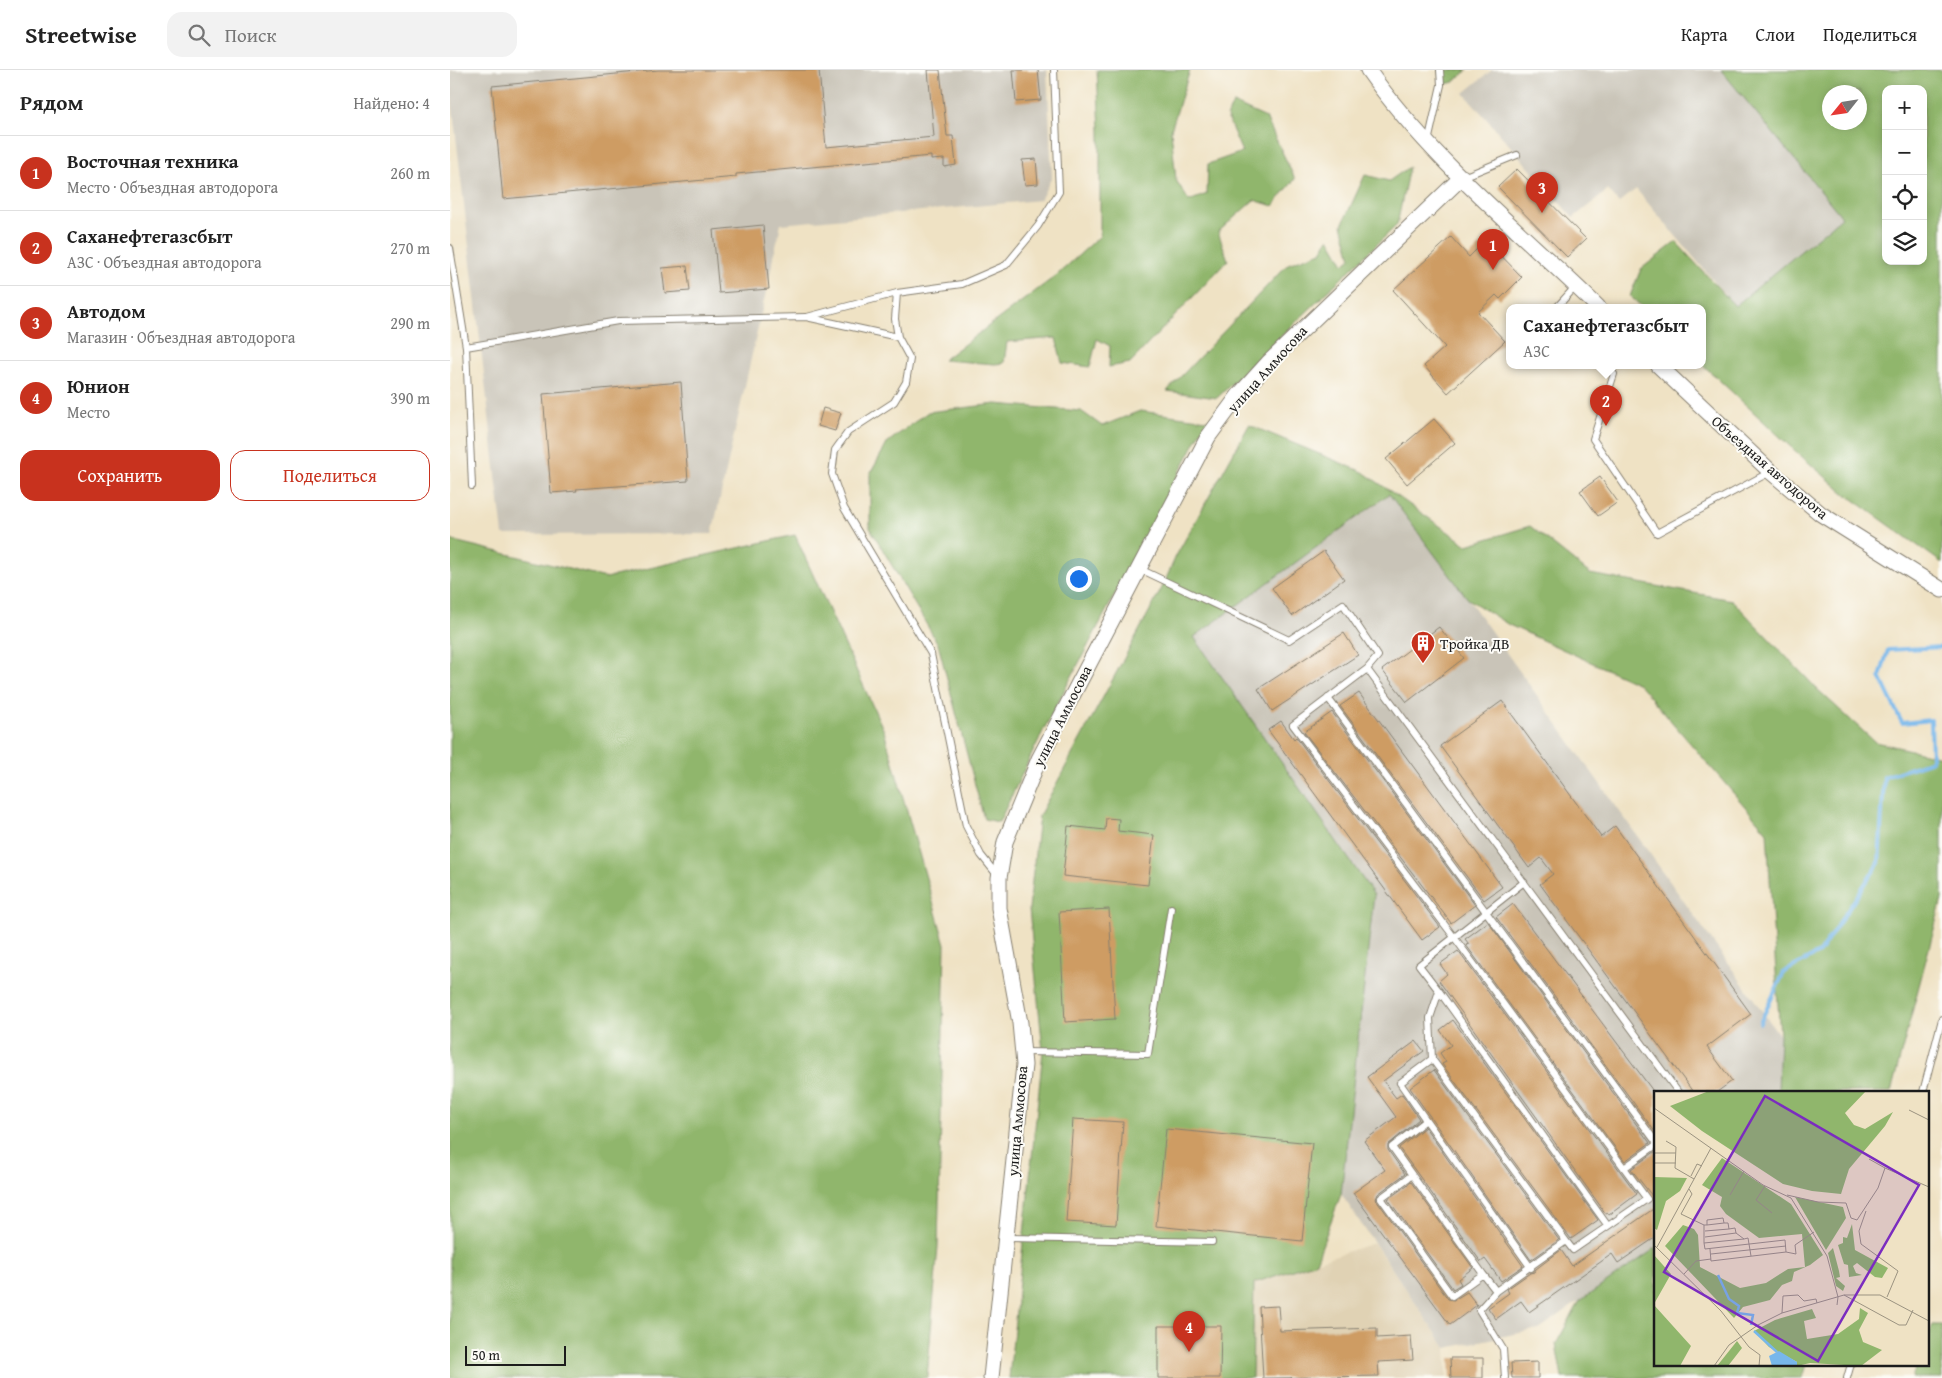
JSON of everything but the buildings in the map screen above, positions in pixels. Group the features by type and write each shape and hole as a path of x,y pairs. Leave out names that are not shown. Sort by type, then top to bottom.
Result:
{"street":[{"path":"1368,70 1383,92 1428,144 1595,304"},
{"name":"улица Аммосова","path":"991,1378 1024,1065 1020,1023 999,908 999,878 1005,842 1039,759 1208,438 1239,396 1275,357 1462,177"},
{"name":"Объездная автодорога","path":"1662,369 1771,472 1821,514 1942,590"}],"lane":[{"path":"806,318 897,293 962,284 1006,265 1038,226 1059,192 1054,70"},
{"path":"1428,144 1441,85 1440,70"},
{"path":"1462,177 1518,155"},
{"path":"450,248 466,347 472,486"},
{"path":"1560,304 1576,286"},
{"path":"897,293 895,320 898,337 910,359 906,382 894,402 848,432 835,450 832,474 844,508 931,654 966,826 981,855 999,878"},
{"path":"466,347 618,321 806,318 898,337"},
{"path":"1610,369 1614,374 1593,439 1657,533 1771,472"},
{"path":"1139,568 1289,640 1343,604 1378,656 1367,669 1294,725 1454,937 1647,1200 1573,1250 1432,1059 1430,1018 1439,991"},
{"path":"1367,669 1677,1091"},
{"path":"1328,698 1654,1141"},
{"path":"1524,882 1419,965 1608,1226"},
{"path":"1022,1052 1148,1054 1171,908"},
{"path":"1923,1091 1942,1019"},
{"path":"1432,1059 1400,1083 1531,1268"},
{"path":"1426,1120 1392,1147 1496,1291"},
{"path":"1624,1168 1654,1146"},
{"path":"1412,1175 1381,1198 1452,1296 1483,1274"},
{"path":"1006,1238 1212,1242"},
{"path":"1505,1378 1503,1349 1479,1310 1496,1291 1566,1242"}],"shaded area":[{"path":"450,70 1047,70 1052,177 1040,200 781,224 712,534 503,535 450,85"},
{"path":"1492,70 1721,70 1842,217 1735,306 1636,189 1619,203 1608,190 1573,218 1464,93"},
{"path":"1390,494 1468,599 1780,1036 1778,1091 1654,1091 1654,1249 1539,1329 1446,1348 1341,1194 1374,895 1193,637"},
{"path":"1374,1243 1446,1348 1447,1378 1252,1378 1253,1282"}],"green space":[{"path":"1097,70 1190,70 1171,130 1176,180 1189,201 1207,194 1208,164 1242,152 1227,117 1233,103 1266,118 1295,179 1273,206 1254,200 1218,232 1228,260 1130,363 1109,367 1110,346 1097,339 1090,367 1062,363 1056,338 1007,342 1004,363 943,360 1057,275 1100,236 1100,131"},
{"path":"1440,70 1468,70 1454,82 1441,85"},
{"path":"1721,70 1942,70 1942,563 1843,492 1793,449 1706,368 1706,304 1639,304 1630,296 1641,269 1676,242 1735,306 1842,217"},
{"path":"1409,167 1397,225 1217,398 1167,391 1288,264 1321,252 1329,238 1344,264 1351,258 1342,225 1365,175 1389,181"},
{"path":"996,404 1081,411 1102,426 1140,411 1207,420 1044,729 999,822 984,819 938,644 870,528 870,474 888,442 928,412"},
{"path":"1249,425 1363,472 1467,545 1530,526 1590,574 1732,600 1817,689 1875,742 1942,757 1942,899 1891,1091 1778,1091 1780,1036 1767,832 1639,684 1509,625 1468,599 1389,494 1194,637 1374,895 1341,1194 1316,1262 1254,1283 1252,1378 1009,1378 1043,1051 1029,909 1039,816 1162,588 1176,556"},
{"path":"795,535 884,731 945,944 938,1246 927,1378 450,1378 450,540 606,578"},
{"path":"1654,1249 1654,1366 1805,1366 1802,1378 1562,1378 1556,1344 1580,1301"},
{"path":"1933,1325 1942,1325 1942,1378 1912,1378 1916,1366 1930,1366 1930,1332"}],"waterway":[{"path":"1760,1023 1784,972 1819,953 1879,863 1884,777 1932,761 1931,720 1902,723 1880,677 1888,650 1942,647"}],"place":[{"name":"Автодом","path":"1542,213"},
{"name":"Восточная техника","path":"1493,270"},
{"name":"Саханефтегазсбыт","path":"1606,426"},
{"name":"Тройка ДВ","path":"1423,664"},
{"name":"Юнион","path":"1189,1352"}]}
